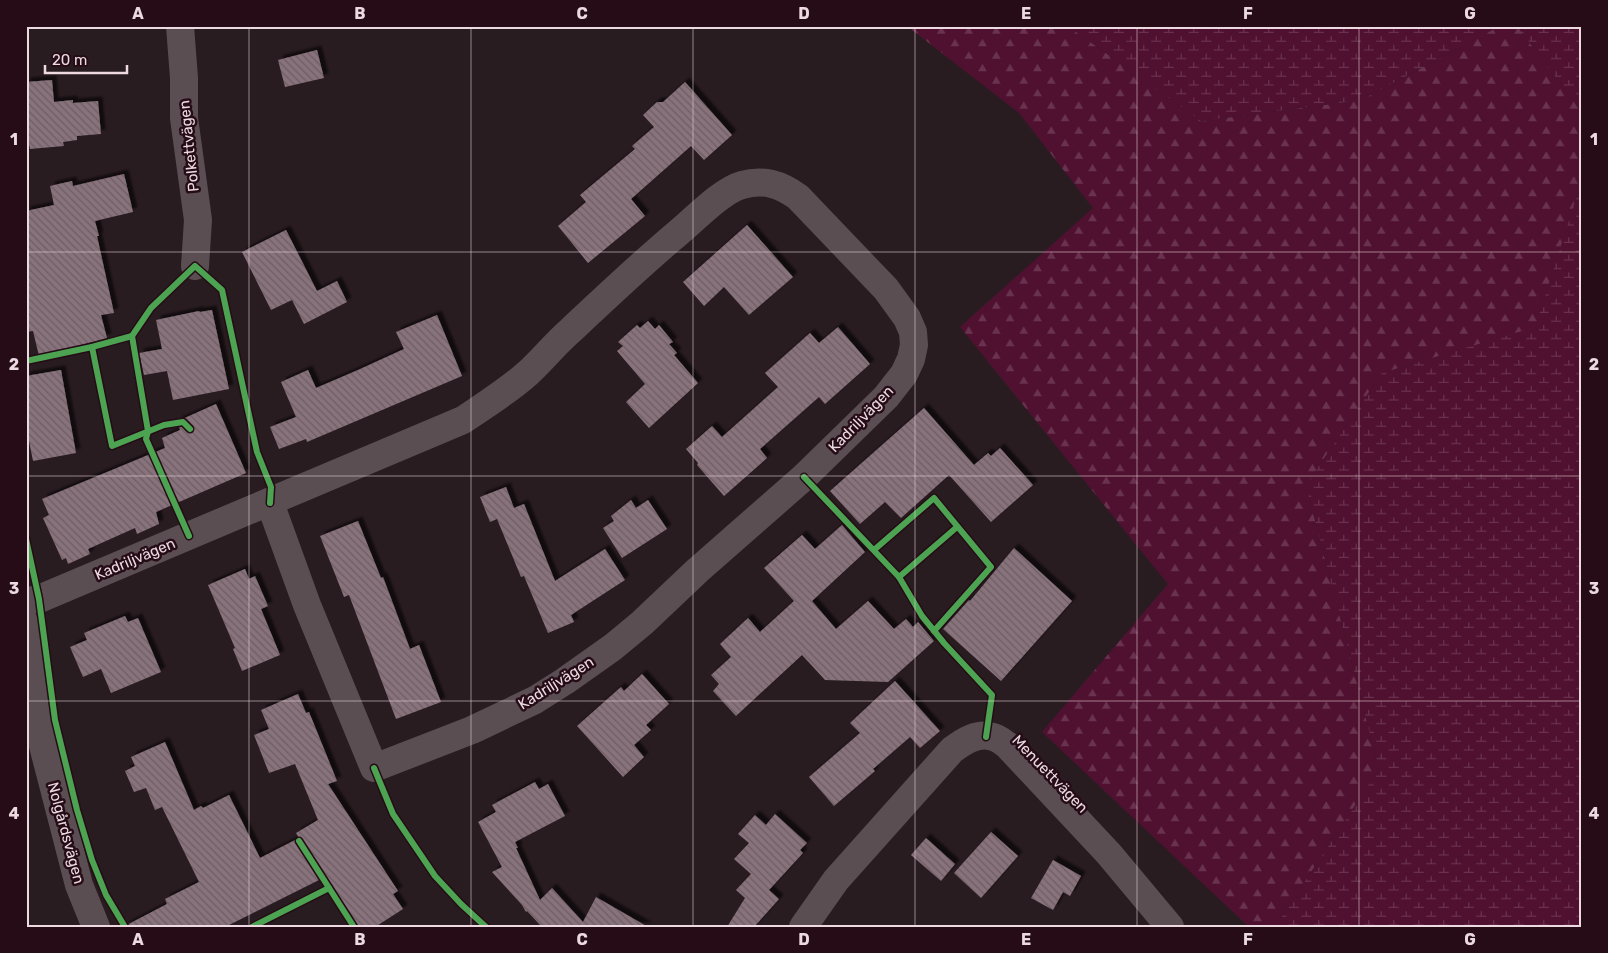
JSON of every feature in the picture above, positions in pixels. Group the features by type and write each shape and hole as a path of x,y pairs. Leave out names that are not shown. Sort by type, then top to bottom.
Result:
{"street":[{"name":"Polkettvägen","path":"180,26 184,78 184,118 198,220 195,266"},
{"name":"Kadriljvägen","path":"26,601 39,599 464,420 494,400 527,374 569,331 654,254 722,195 740,186 756,182 770,183 786,188 798,197 886,289 907,318 913,332 914,345 911,359 904,374 886,397 804,476 635,629 565,681 535,700 472,730 374,768 307,605 270,503"},
{"name":"Nolgårdsvägen","path":"26,624 34,738 78,885 96,927"},
{"name":"Menuettvägen","path":"803,927 836,880 952,750 963,742 976,737 993,737 1007,745 1062,803 1109,854 1170,927"}],"green space":[{"path":"907,26 1068,26 1201,121 1361,100 1500,26 1517,26 1582,112 1582,180 1535,328 1382,373 1306,485 1379,769 1275,927 1249,927 1042,732 1168,584 960,327 1093,208 1019,113"},
{"path":"1068,26 1500,26 1361,100 1201,121"},
{"path":"1517,26 1582,26 1582,112"},
{"path":"1582,180 1582,927 1275,927 1379,769 1306,485 1382,373 1535,327"}],"building":[{"path":"317,50 324,78 285,87 278,60"},
{"path":"52,80 54,102 73,100 73,103 98,101 101,134 77,136 77,140 63,142 64,146 30,149 29,144 26,144 26,82"},
{"path":"685,82 732,135 704,160 691,146 631,199 645,216 588,263 558,226 586,202 580,195 635,149 632,146 654,127 643,115 657,102 663,102"},
{"path":"124,174 133,212 95,221 114,313 101,315 107,338 39,356 33,331 26,332 26,211 54,205 50,186 72,181 73,186"},
{"path":"747,225 793,277 749,315 724,287 704,306 683,282"},
{"path":"286,230 317,291 337,281 347,302 304,324 292,300 271,310 242,252"},
{"path":"212,310 229,389 173,400 167,371 144,375 139,353 162,349 156,320"},
{"path":"437,315 462,376 307,442 306,439 279,449 270,427 296,417 281,382 308,370 316,388 358,370 404,349 396,332"},
{"path":"648,321 655,329 659,325 673,342 669,344 677,353 674,355 698,383 649,428 626,402 645,384 617,351 623,346 618,342 637,325 640,328"},
{"path":"838,327 870,364 825,404 819,397 760,449 767,458 724,496 697,465 698,463 686,449 712,426 722,437 778,387 765,373 810,333 819,343"},
{"path":"61,370 76,453 33,461 26,426 26,376"},
{"path":"216,404 246,473 156,512 159,524 137,534 135,528 88,549 90,554 68,564 66,558 62,560 43,518 49,515 42,499 165,448 162,438 180,430 178,421"},
{"path":"924,408 974,465 988,453 991,456 1000,448 1033,485 991,522 949,475 901,518 885,502 860,524 830,491"},
{"path":"506,487 514,508 524,504 555,581 605,549 625,580 571,615 574,622 548,633 524,576 521,577 497,519 490,522 480,497"},
{"path":"631,500 636,508 648,500 667,529 622,558 603,528 614,521 611,516"},
{"path":"358,521 381,578 383,577 410,649 419,645 441,702 396,719 349,595 344,597 320,536"},
{"path":"842,525 865,552 812,601 836,629 868,601 894,629 906,619 913,627 918,622 934,641 888,682 825,680 802,655 736,716 713,691 719,684 711,675 731,657 720,644 748,618 760,632 794,601 764,568 802,535 815,549"},
{"path":"1014,548 1072,601 1001,681 943,629 970,601"},
{"path":"245,569 249,579 255,576 268,606 261,609 280,655 242,671 233,649 235,648 208,585"},
{"path":"125,616 128,622 138,618 161,672 111,693 101,669 83,677 70,647 87,640 84,633"},
{"path":"642,674 669,704 646,725 651,730 634,745 644,757 623,777 577,726 621,687 624,691"},
{"path":"895,681 940,731 920,748 910,737 873,769 875,771 834,806 809,777 860,733 850,723"},
{"path":"298,694 306,713 309,712 337,781 328,784 398,891 393,894 403,909 375,927 358,927 325,877 225,927 123,927 167,904 165,899 199,882 162,807 155,810 146,788 134,792 125,771 135,766 131,757 165,742 194,810 201,806 203,808 229,795 260,858 299,838 296,833 318,820 295,764 269,773 254,735 269,729 261,710"},
{"path":"535,782 539,789 548,784 565,816 515,842 540,900 552,888 583,922 596,897 648,927 542,927 526,912 492,872 502,867 478,822 496,812 492,805"},
{"path":"775,814 807,843 800,850 803,853 769,890 779,899 754,927 727,927 745,898 736,890 751,874 734,859 749,843 738,834 755,815 766,825"},
{"path":"991,832 1018,856 981,898 954,873"},
{"path":"926,838 955,864 941,881 911,855"},
{"path":"1053,860 1081,876 1070,896 1063,892 1053,910 1031,898"}],"cycle path":[{"path":"189,536 146,439 148,431 132,336 151,308 195,266 222,290 257,452 271,487 270,503"},
{"path":"26,361 92,347 132,336"},
{"path":"92,347 112,446 164,425 183,422 190,429"},
{"path":"804,477 899,577 922,616 992,695 986,737"},
{"path":"874,550 934,498 991,567 934,631"},
{"path":"899,577 957,527"},
{"path":"26,539 39,599 55,720 77,810 92,860 106,895 125,927"},
{"path":"374,768 393,814 435,876 486,927"},
{"path":"299,841 354,927"},
{"path":"252,927 329,888"}]}
